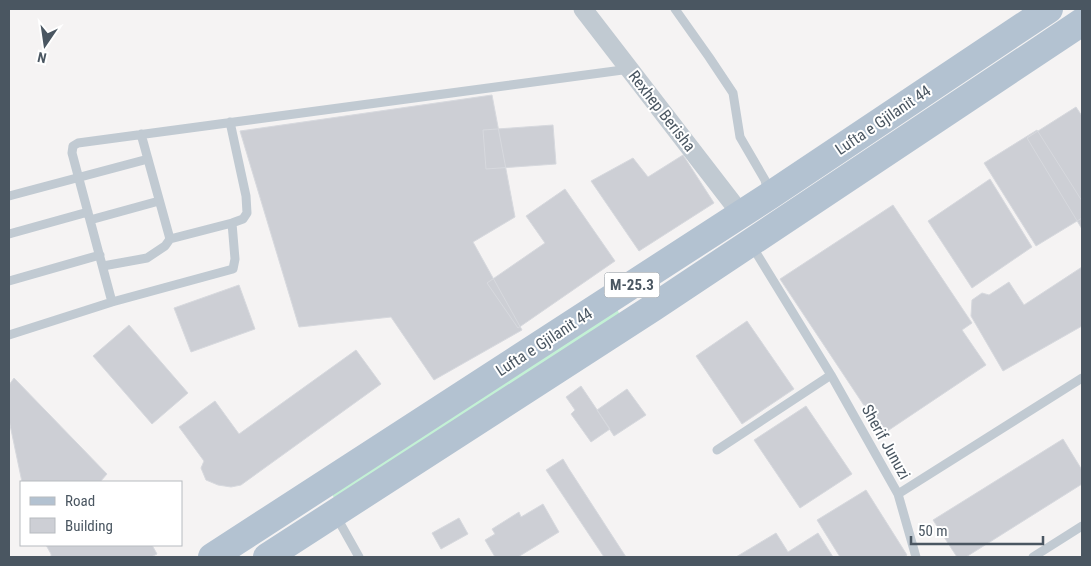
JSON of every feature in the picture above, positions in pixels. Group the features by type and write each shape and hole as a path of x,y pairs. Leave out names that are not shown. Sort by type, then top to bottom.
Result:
{"main road":[{"name":"Lufta e Gjilanit 44","path":"212,557 237,546 1050,9"},
{"name":"Lufta e Gjilanit 44","path":"267,557 750,243 1082,22"}],"street":[{"name":"Rexhep Berisha","path":"583,9 741,214"}],"lane":[{"path":"675,9 733,93 740,137 765,180 768,196"},
{"path":"112,302 72,152 73,146 78,143 630,69"},
{"path":"103,266 147,258 165,246 170,239 244,219 247,214 246,196 230,122"},
{"path":"141,134 170,239"},
{"path":"9,196 148,159"},
{"path":"9,234 160,201"},
{"path":"9,335 112,302 233,268 235,259 232,223"},
{"name":"Sherif Junuzi","path":"750,243 831,375 898,494 1082,378"},
{"path":"9,281 100,255"},
{"path":"717,450 831,375"},
{"path":"898,494 916,557"},
{"path":"335,514 359,557"},
{"path":"1033,557 1082,526"}],"green space":[{"path":"617,308 620,316 334,498 331,492"}],"building":[{"path":"492,95 515,217 473,242 522,330 434,380 391,317 299,327 240,131"},
{"path":"1076,107 1082,116 1082,229 1027,138"},
{"path":"553,125 556,164 486,169 483,130"},
{"path":"1037,130 1082,201 1082,218 1036,246 984,163"},
{"path":"683,155 714,203 639,251 591,181 633,158 648,177"},
{"path":"990,179 1032,247 972,288 928,221"},
{"path":"565,189 615,261 518,328 487,283 545,243 526,216"},
{"path":"893,205 972,323 962,330 986,365 883,434 780,279"},
{"path":"1082,267 1082,326 1003,371 971,316 972,300 982,293 989,295 1009,282 1024,305"},
{"path":"239,285 255,329 191,352 174,308"},
{"path":"747,321 794,389 742,424 696,356"},
{"path":"129,325 188,393 152,424 93,356"},
{"path":"356,350 381,384 241,485 231,487 218,485 206,480 201,468 204,461 179,427 215,401 239,434"},
{"path":"14,378 107,474 101,481 22,481 9,420 9,385"},
{"path":"581,386 610,429 591,442 571,414 575,410 566,397"},
{"path":"627,389 646,415 614,436 597,410"},
{"path":"806,406 852,474 800,508 754,440"},
{"path":"1063,439 1082,470 1082,484 966,557 957,557 933,520"},
{"path":"563,459 626,557 604,557 546,470"},
{"path":"866,490 907,555 904,557 840,557 817,520"},
{"path":"543,504 559,532 518,557 495,557 485,540 495,534 492,529 519,512 521,517"},
{"path":"459,518 468,534 441,549 432,533"},
{"path":"776,533 788,552 818,533 833,557 736,557"},
{"path":"47,546 153,546 157,554 151,557 51,557"}]}
